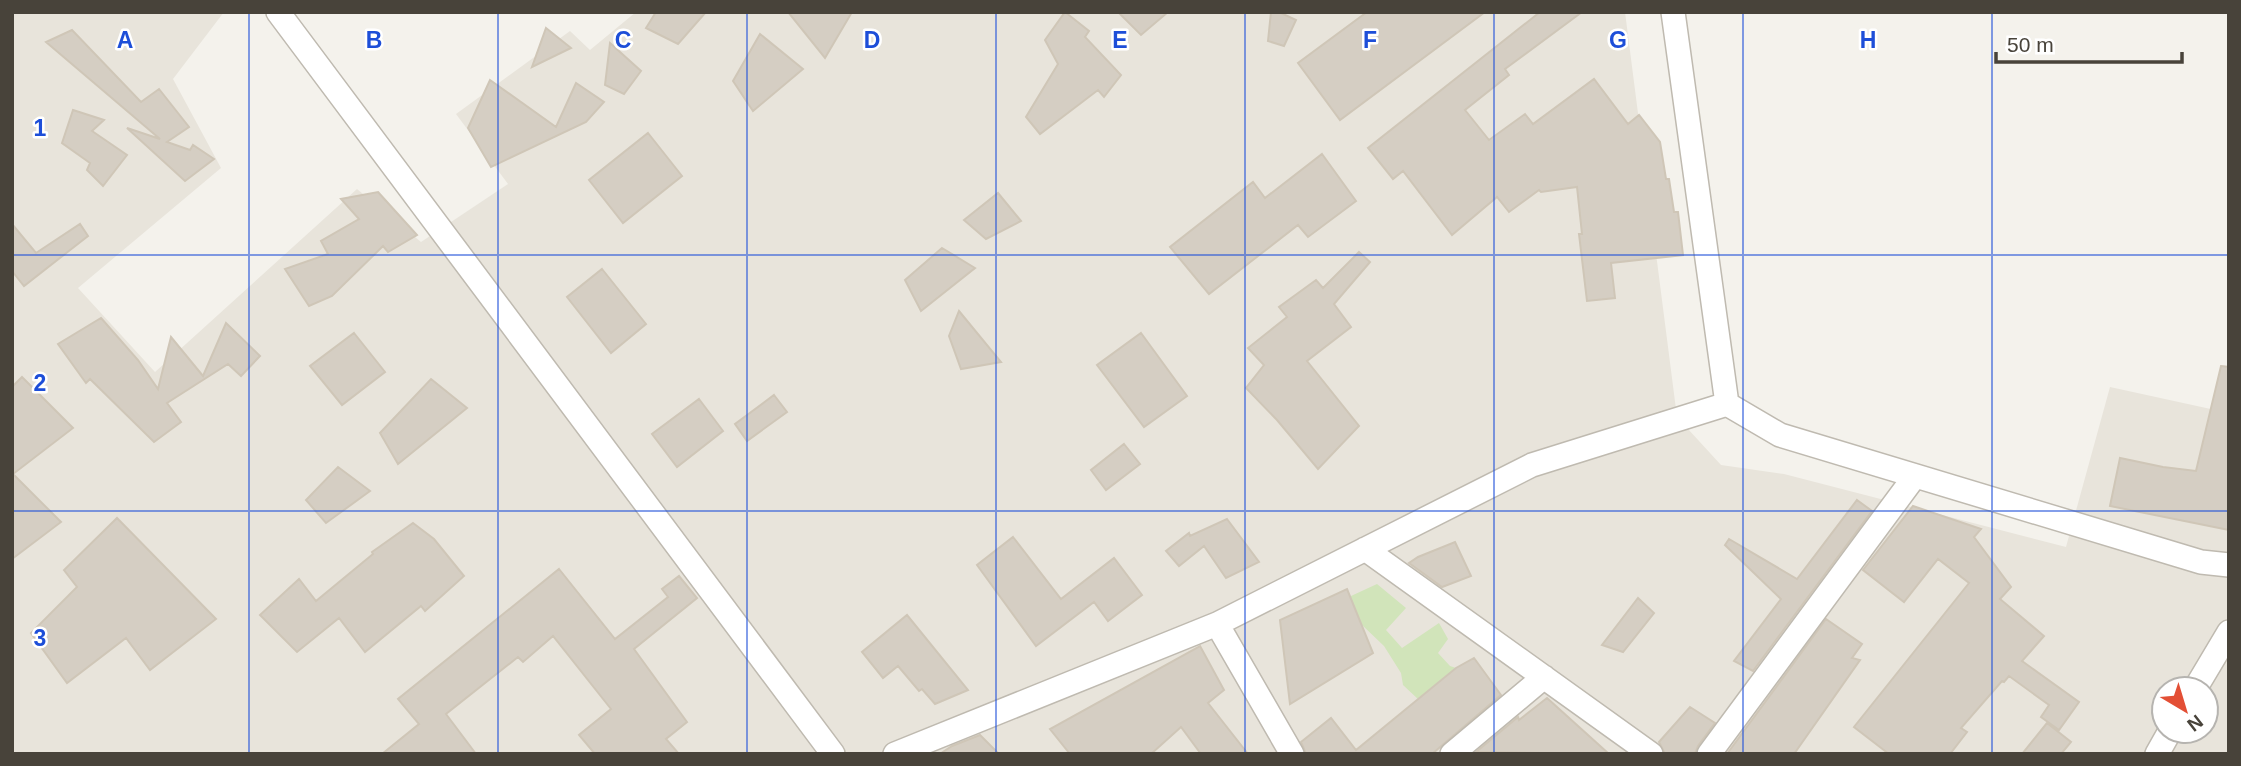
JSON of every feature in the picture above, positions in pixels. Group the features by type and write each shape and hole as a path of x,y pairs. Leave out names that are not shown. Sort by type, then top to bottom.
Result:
{"street":[{"path":"278,12 833,754"},
{"path":"1673,12 1727,404"},
{"path":"895,754 1217,624 1532,465 1727,404 1780,435 2201,562 2229,565"},
{"path":"1709,754 1915,477"},
{"path":"1365,549 1651,754"},
{"path":"1217,624 1292,754"},
{"path":"2203,675 2229,632"},
{"path":"1452,754 1544,677"}],"shaded area":[{"path":"12,12 224,12 173,79 221,168 78,288 155,372 357,189 421,242 508,184 456,114 570,31 590,50 636,12 1625,12 1677,417 1721,465 1784,474 2066,547 2110,387 2229,413 2229,754 12,754"}],"green space":[{"path":"1377,584 1406,608 1386,630 1402,648 1439,623 1448,639 1438,653 1450,666 1456,668 1419,700 1403,685 1401,673 1384,646 1338,602"}],"building":[{"path":"656,12 706,12 678,44 646,28"},
{"path":"788,12 852,12 825,58"},
{"path":"1065,12 1089,31 1085,37 1121,75 1104,97 1098,90 1040,134 1026,117 1058,64 1045,40"},
{"path":"1118,12 1168,12 1141,35"},
{"path":"1271,12 1279,12 1296,20 1284,46 1268,41"},
{"path":"1367,12 1485,12 1340,120 1298,63"},
{"path":"1540,12 1582,12 1505,69 1509,75 1465,110 1489,140 1525,114 1533,124 1594,79 1628,124 1639,115 1660,142 1674,212 1678,212 1683,255 1611,263 1615,298 1587,301 1579,234 1582,234 1577,187 1541,192 1539,190 1509,212 1497,197 1452,235 1403,171 1393,179 1368,148"},
{"path":"546,28 571,48 532,67"},
{"path":"72,30 141,102 159,89 189,127 167,142 190,150 193,145 214,159 185,181 127,128 160,139 46,42"},
{"path":"760,34 803,69 753,111 733,81"},
{"path":"610,43 641,71 624,94 605,85"},
{"path":"490,80 556,127 576,83 604,102 586,122 491,167 468,128"},
{"path":"73,110 104,120 92,131 127,155 103,186 87,170 90,163 62,143"},
{"path":"648,133 682,176 623,223 589,180"},
{"path":"1322,154 1356,201 1308,237 1298,225 1209,294 1170,247 1253,182 1265,198"},
{"path":"378,192 417,235 388,252 383,246 332,296 309,306 285,269 328,254 321,241 359,219 341,199"},
{"path":"998,193 1021,221 986,239 964,220"},
{"path":"12,224 36,253 80,224 88,236 24,286 12,271"},
{"path":"942,248 975,268 921,311 905,280"},
{"path":"1359,252 1370,262 1334,304 1351,327 1307,361 1359,426 1318,469 1246,388 1264,365 1248,348 1287,317 1279,307 1316,280 1323,288"},
{"path":"602,269 646,324 611,353 567,297"},
{"path":"959,311 1001,362 961,369 949,336"},
{"path":"101,318 138,360 158,389 171,337 203,376 226,323 260,356 241,376 228,364 167,403 181,422 154,442 90,379 86,383 58,344"},
{"path":"354,333 385,372 342,405 310,366"},
{"path":"1141,333 1187,396 1144,427 1097,365"},
{"path":"2221,366 2229,367 2229,530 2110,506 2120,458 2196,471"},
{"path":"22,377 73,428 13,474 61,522 12,559 12,387"},
{"path":"431,379 467,408 398,464 380,433"},
{"path":"774,395 787,412 747,441 735,424"},
{"path":"699,399 723,431 677,467 652,434"},
{"path":"1124,444 1140,464 1106,490 1091,470"},
{"path":"338,467 370,491 326,523 306,500"},
{"path":"1857,500 1872,511 1753,671 1734,661 1781,599 1725,545 1729,539 1797,579"},
{"path":"1913,506 1981,529 1974,537 2011,587 2000,599 2044,636 2022,661 2079,702 2059,730 2041,717 2049,705 2009,676 1961,728 1967,732 1950,754 1889,754 1854,727 1969,583 1938,559 1904,602 1863,570"},
{"path":"117,518 216,619 150,670 126,638 67,683 31,633 77,587 64,570"},
{"path":"1227,519 1259,562 1226,578 1204,546 1179,566 1166,551 1189,533 1190,536"},
{"path":"413,523 434,539 464,576 425,611 421,606 365,652 339,618 297,652 260,615 299,579 316,601 373,554 372,552"},
{"path":"1013,537 1061,599 1114,558 1142,595 1108,621 1094,602 1036,646 977,565"},
{"path":"1455,542 1471,576 1442,587 1409,563 1418,557"},
{"path":"559,569 615,639 668,597 662,589 679,576 697,598 634,649 687,722 666,739 679,754 595,754 579,735 611,709 553,636 523,662 518,657 446,714 476,754 382,754 419,724 398,699"},
{"path":"1347,589 1373,653 1290,704 1280,620"},
{"path":"1638,598 1654,613 1623,652 1602,645"},
{"path":"907,615 968,690 935,704 922,689 919,691 898,666 883,678 862,652"},
{"path":"1826,619 1862,644 1852,658 1860,660 1794,754 1727,754"},
{"path":"1200,646 1224,690 1208,703 1248,754 1201,754 1181,727 1151,754 1070,754 1050,729"},
{"path":"1474,658 1501,695 1432,754 1306,754 1301,742 1331,718 1356,750 1456,668"},
{"path":"1547,698 1609,754 1476,752 1518,717 1519,720"},
{"path":"1690,707 1715,723 1695,754 1665,754 1659,742"},
{"path":"2047,723 2071,742 2061,754 2022,754"},
{"path":"980,735 999,754 940,754 952,746"}]}
